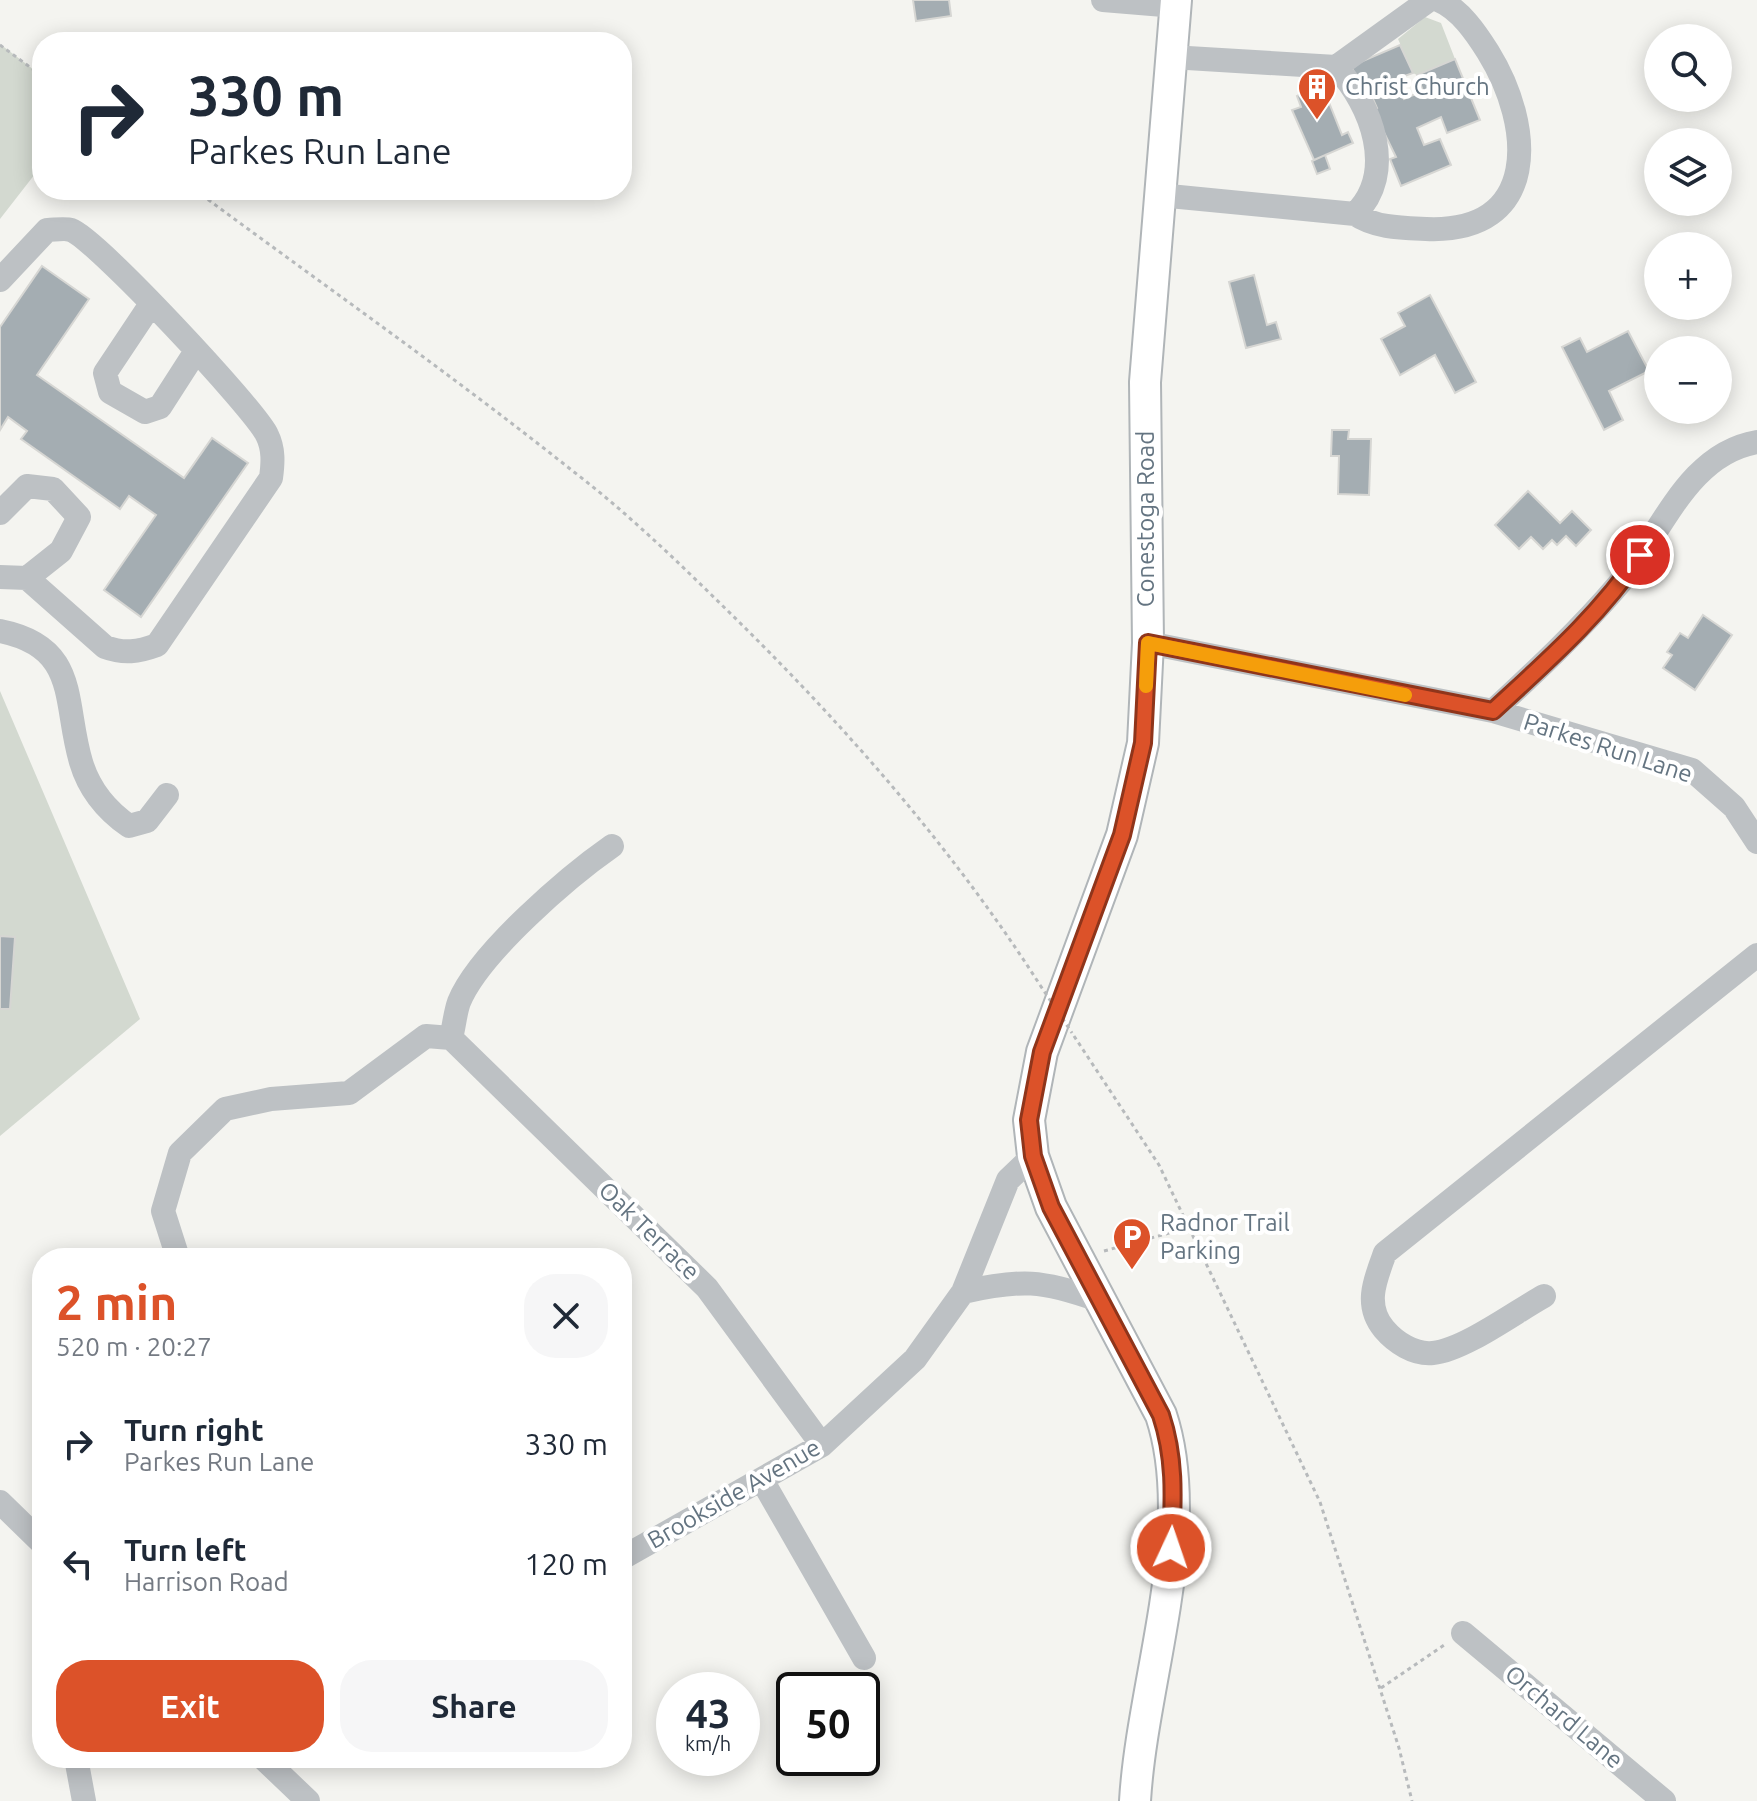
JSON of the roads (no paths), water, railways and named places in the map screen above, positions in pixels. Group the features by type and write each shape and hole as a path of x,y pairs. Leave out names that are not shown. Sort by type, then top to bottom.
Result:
{"main road":[{"name":"Conestoga Road","path":"1135,1801 1171,1548 1174,1479 1171,1445 1161,1415 1051,1207 1033,1156 1029,1120 1035,1076 1122,835 1143,743 1148,643 1145,382 1176,3"}],"street":[{"path":"1103,0 1176,3"},
{"path":"1171,57 1336,67 1429,0"},
{"path":"1159,195 1355,214 1366,222 1392,227 1448,230 1475,222 1499,208 1515,178 1521,157 1519,125 1502,75 1465,21 1438,0"},
{"path":"1336,67 1363,102 1377,149 1376,175 1368,201 1355,214"},
{"path":"0,280 47,230 72,231 151,304 196,351 267,435 274,457 271,478 157,645 139,652 120,652 105,647 27,578 0,577"},
{"path":"151,304 105,373 110,392 145,412 160,407 196,351"},
{"path":"1493,711 1571,639 1623,581 1674,502 1709,464 1725,454 1757,442"},
{"path":"0,513 27,486 53,489 79,517 61,551 27,578"},
{"path":"0,631 37,644 54,658 69,686 82,765 108,811 129,826 147,821 167,795"},
{"name":"Parkes Run Lane","path":"1148,643 1493,711 1692,770 1734,807 1757,842"},
{"path":"175,1248 163,1211 180,1153 225,1109 271,1099 349,1093 426,1036 451,1038 459,1002 479,970 571,875 612,846"},
{"path":"1544,1296 1452,1347 1431,1354 1397,1343 1377,1320 1371,1291 1385,1253 1757,955"},
{"name":"Oak Terrace","path":"451,1038 707,1288 822,1445"},
{"name":"Brookside Avenue","path":"632,1552 822,1445 915,1359 963,1292 1008,1180 1033,1156"},
{"path":"963,1292 1028,1281 1057,1285 1098,1300"},
{"path":"762,1480 864,1658"},
{"path":"0,1502 32,1533"},
{"name":"Orchard Lane","path":"1463,1633 1664,1801"},
{"path":"78,1768 84,1801"},
{"path":"273,1768 308,1801"}],"place":[{"name":"Christ Church","path":"1317,121"},
{"name":"Radnor Trail Parking","path":"1132,1271"}]}
